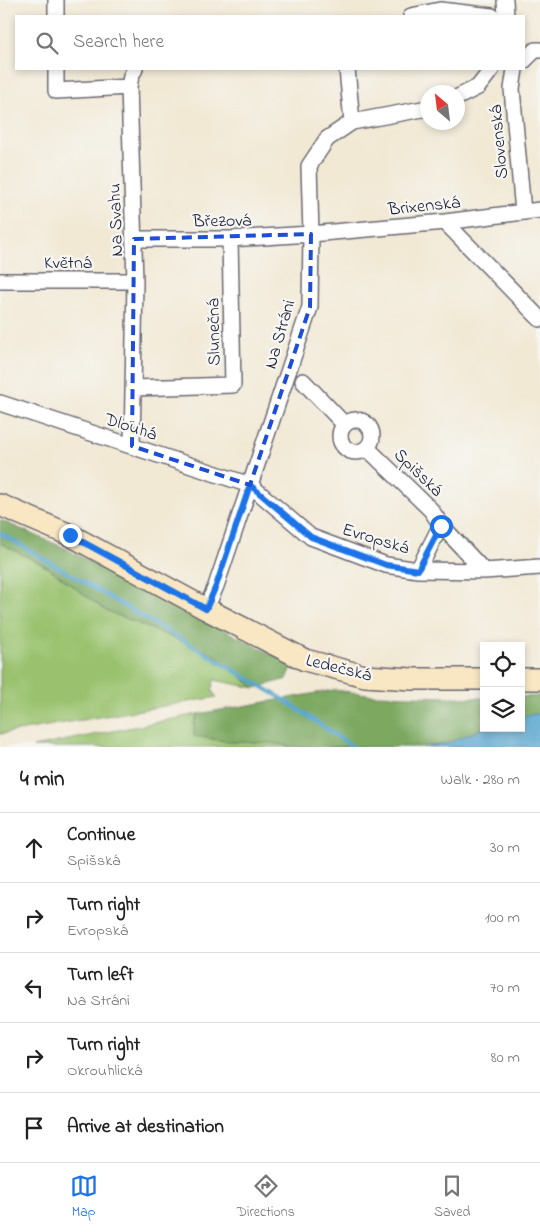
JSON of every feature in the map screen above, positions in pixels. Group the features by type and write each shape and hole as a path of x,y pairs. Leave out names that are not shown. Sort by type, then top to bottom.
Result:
{"main road":[{"name":"Ledečská","path":"0,505 70,535 305,660 364,676 412,679 480,679"},
{"path":"525,679 540,679"}],"street":[{"path":"56,0 56,15"},
{"path":"505,0 506,15"},
{"path":"415,15 440,10 483,15"},
{"path":"525,60 536,50 540,50"},
{"path":"56,70 56,91 130,87"},
{"name":"Na Svahu","path":"132,446 135,281 130,87 131,76 134,70"},
{"path":"347,70 352,122"},
{"path":"465,94 478,87 491,70"},
{"name":"Slovenská","path":"515,70 512,89 523,212"},
{"name":"Na Stráni","path":"206,609 216,586 310,307 311,234 309,166 326,139 352,122 420,109"},
{"name":"Brixenská","path":"311,234 445,222 540,210"},
{"path":"445,222 540,319"},
{"name":"Březová","path":"134,239 230,239 311,234"},
{"name":"Slunečná","path":"133,388 233,385 230,239"},
{"name":"Květná","path":"0,280 135,281"},
{"path":"303,381 344,424"},
{"name":"Dlouhá","path":"0,403 250,485"},
{"name":"Spišská","path":"357,419 364,421 369,426 372,435 371,442 367,448 356,452 343,446 340,435 344,424 350,420 357,419"},
{"name":"Spišská","path":"367,448 431,510 441,526 484,571"},
{"name":"Evropská","path":"250,485 311,537 386,565 418,570 484,571 540,568"},
{"path":"418,570 441,526"}],"highlighted area":[{"path":"311,234 310,307 250,485 132,446 134,239"}],"green space":[{"path":"0,520 60,546 293,665 287,679 255,688 213,654 105,610 49,568 0,543"},
{"path":"0,543 49,568 105,610 213,654 255,688 214,680 212,691 217,697 0,734"},
{"path":"334,690 374,695 480,698 480,730 446,744 423,747 298,747 273,743 231,742 194,736 194,723 198,714"},
{"path":"540,696 540,714 525,716 525,697"},
{"path":"198,714 194,723 194,736 231,742 273,743 298,747 33,747"}],"water":[{"path":"540,714 540,747 423,747 446,744 480,730 480,732 525,732 525,716"}],"waterway":[{"path":"0,533 283,699 353,747"}],"route":[{"path":"70,535 206,609 216,586 250,485 311,537 386,565 418,570 441,526"}]}
